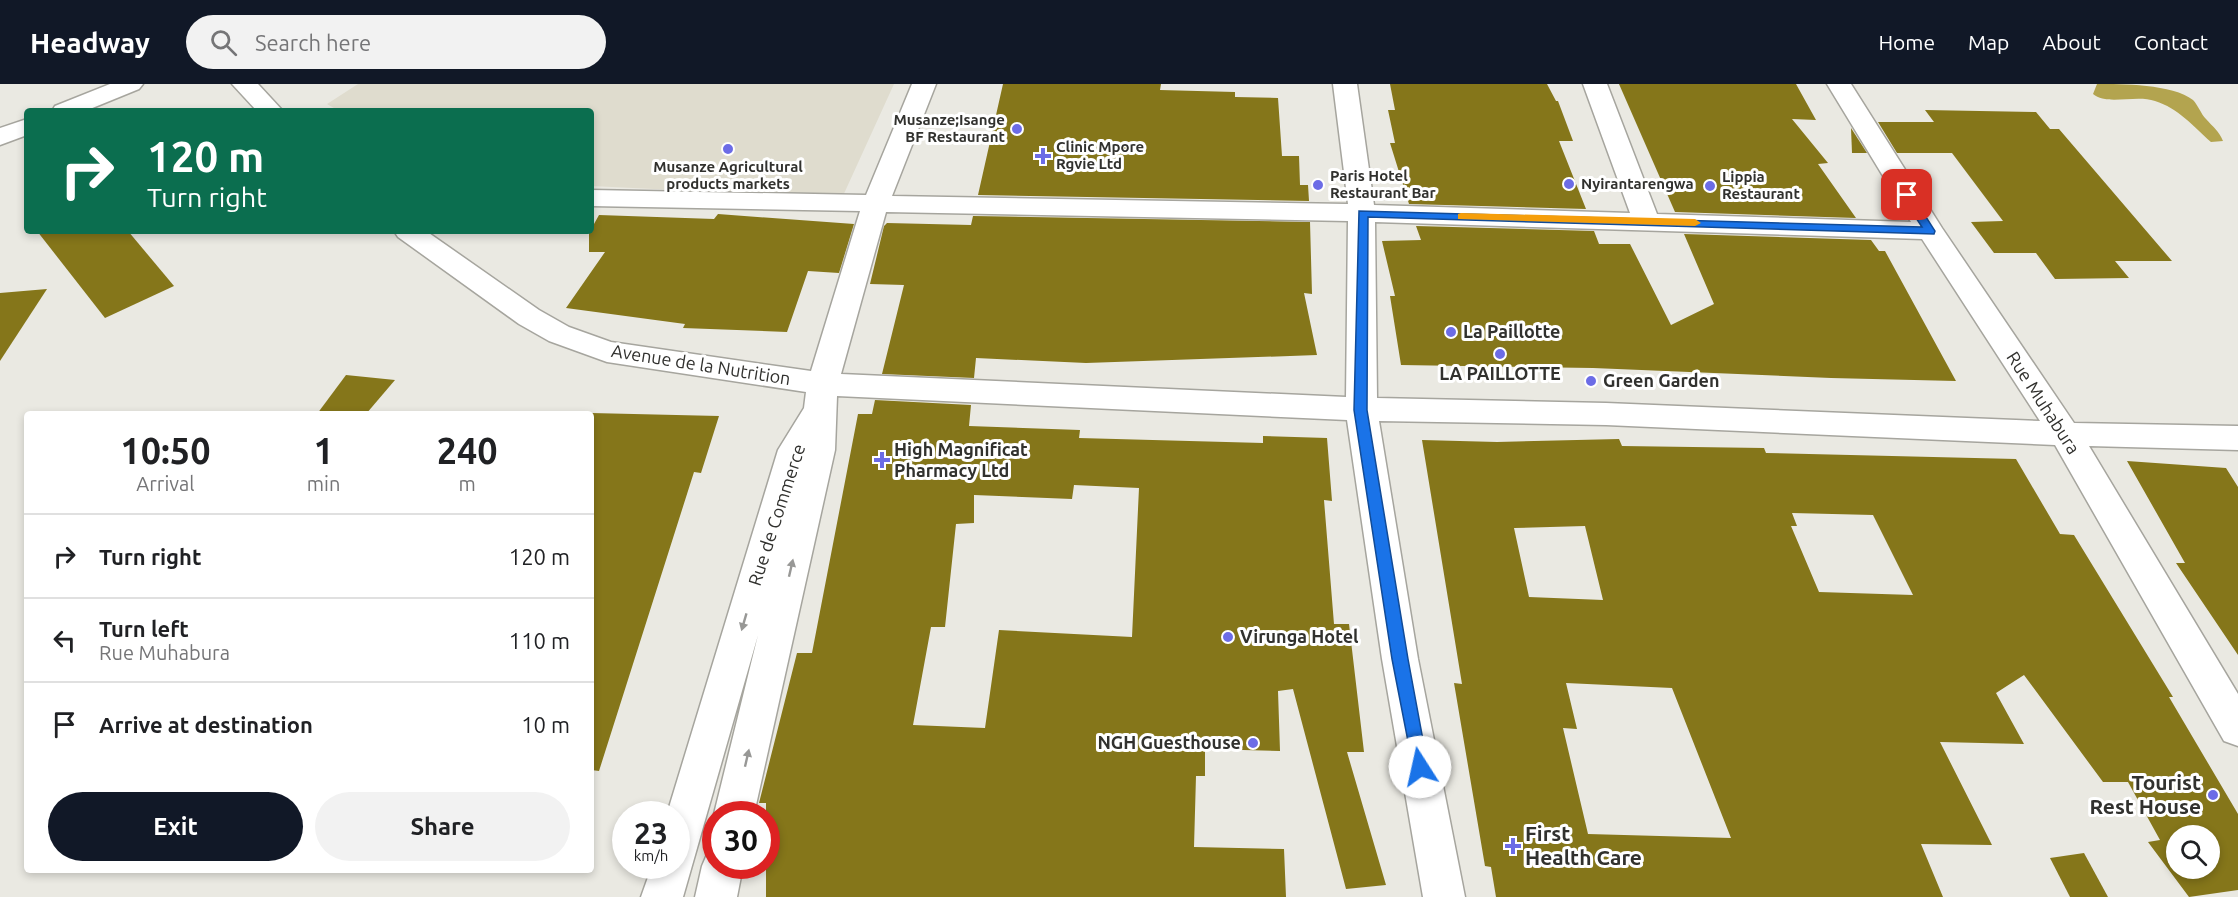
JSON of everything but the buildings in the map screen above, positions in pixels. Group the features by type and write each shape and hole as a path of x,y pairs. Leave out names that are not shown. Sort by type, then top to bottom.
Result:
{"street":[{"path":"71,108 131,84"},
{"path":"244,84 269,108"},
{"path":"821,397 875,205 924,84"},
{"path":"1345,84 1362,213 1360,410 1400,659 1444,897"},
{"path":"1595,84 1646,221"},
{"name":"Rue Muhabura","path":"1839,84 1930,231 2065,434 2238,729"},
{"path":"0,137 24,127"},
{"path":"594,198 1362,213 1930,231"},
{"name":"Avenue de la Nutrition","path":"412,234 529,316 559,334 608,352 821,397 1606,414 2065,434 2238,438"},
{"name":"Rue de Commerce","path":"737,801 819,450 821,397"},
{"name":"Rue de Commerce","path":"690,803 794,450 821,397"},
{"path":"662,897 668,879"},
{"path":"716,897 720,879"}],"shaded area":[{"name":"Musanze Agricultural products markets","path":"358,84 894,84 842,198 594,186 594,108 334,108 327,104"},
{"path":"2097,84 2146,86 2184,95 2195,102 2223,141 2211,142 2178,113 2155,101 2147,99 2114,100 2099,97 2093,94"}],"slow traffic":[{"path":"1461,216 1695,223"}],"place":[{"name":"Musanze;Isange BF Restaurant","path":"1017,129"},
{"name":"Musanze Agricultural products markets","path":"728,149"},
{"name":"Clinic Mpore Rgvie Ltd","path":"1043,156"},
{"name":"Nyirantarengwa","path":"1569,184"},
{"name":"Paris Hotel Restaurant Bar","path":"1318,185"},
{"name":"Lippia Restaurant","path":"1710,186"},
{"name":"La Paillotte","path":"1451,332"},
{"name":"LA PAILLOTTE","path":"1500,354"},
{"name":"Green Garden","path":"1591,381"},
{"name":"High Magnificat Pharmacy Ltd","path":"882,460"},
{"name":"Virunga Hotel","path":"1228,637"},
{"name":"NGH Guesthouse","path":"1253,743"},
{"name":"Tourist Rest House","path":"2213,795"},
{"name":"First Health Care","path":"1513,846"}],"route":[{"path":"1420,767 1400,659 1360,410 1362,213 1930,231 1907,195"}]}
